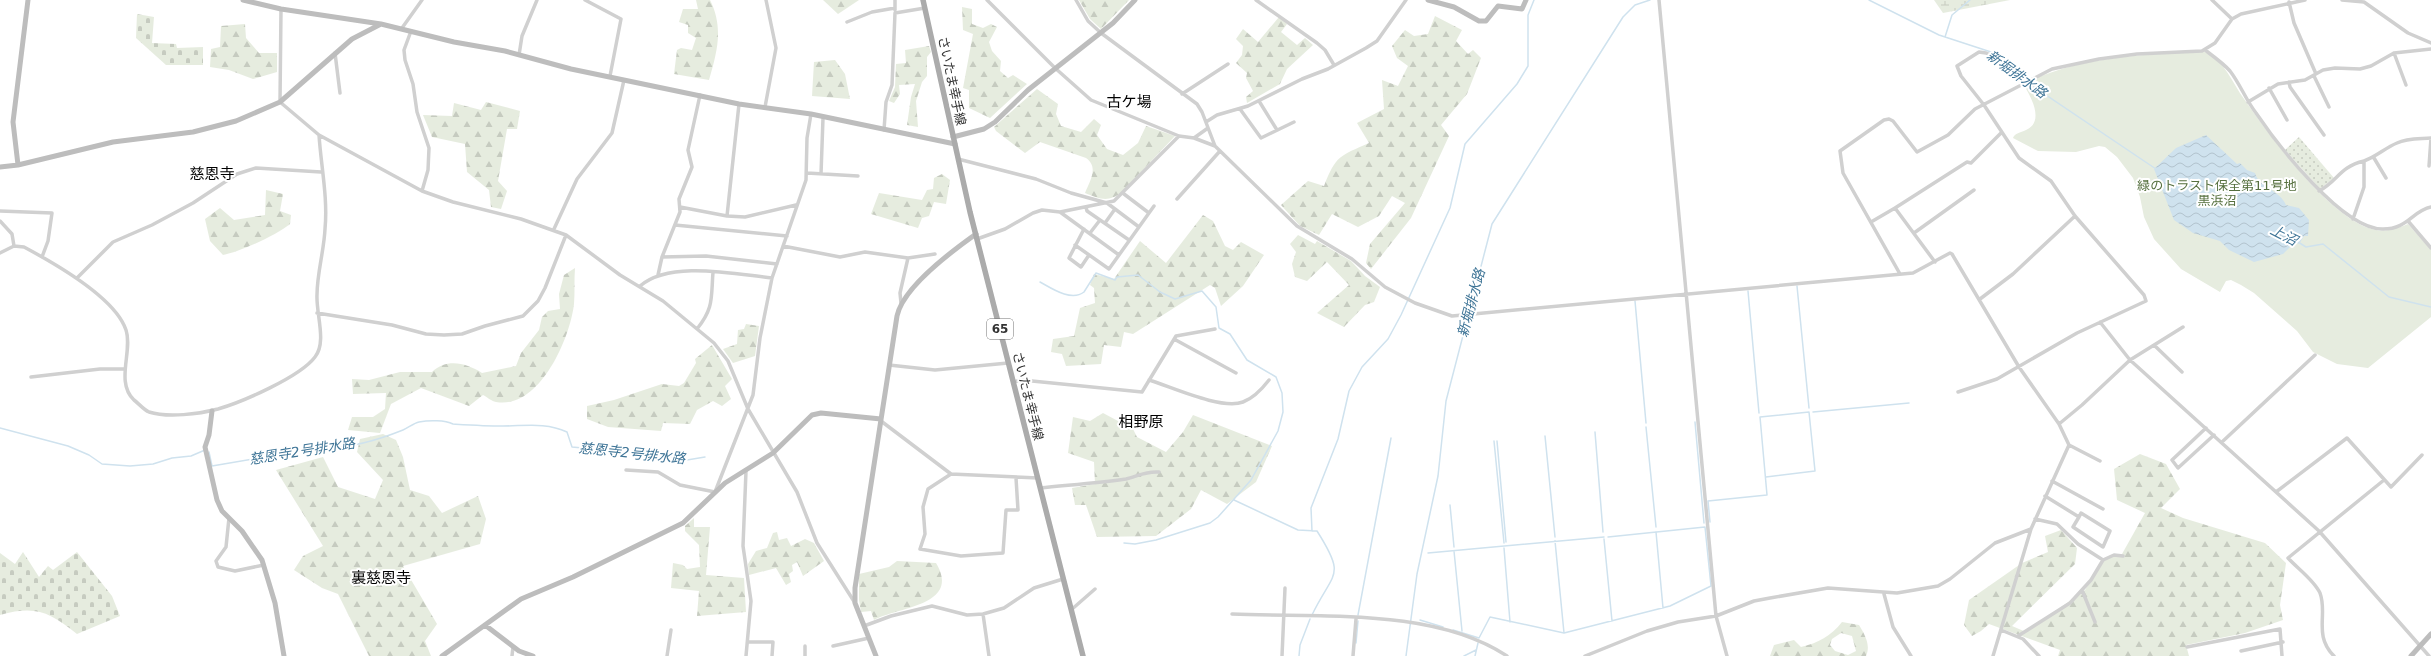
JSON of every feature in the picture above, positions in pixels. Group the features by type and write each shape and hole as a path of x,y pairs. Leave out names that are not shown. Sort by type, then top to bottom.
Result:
{"main road":[{"name":"さいたま幸手線","path":"923,0 976,236 1083,656"}],"street":[{"path":"18,165 13,122 28,0"},
{"path":"243,0 281,9 402,28 519,55 571,69 625,78 739,104 811,114 884,131 955,144"},
{"path":"402,28 422,0"},
{"path":"519,55 522,36 537,0"},
{"path":"585,0 621,19 610,76"},
{"path":"765,107 776,48 766,0"},
{"path":"884,131 886,102 892,85 895,0"},
{"path":"987,0 1055,68 1091,100 1179,136 1194,138 1215,146"},
{"path":"1076,0 1088,21 1101,33 1197,104 1215,146 1297,226 1352,259 1385,287 1398,294 1446,314 1462,316 1913,273 1950,253 1980,299 2019,367 2059,424 2069,445 2100,461"},
{"path":"953,137 984,129 995,122 1028,90 1101,33 1134,0"},
{"path":"1256,0 1265,5 1325,50 1334,65"},
{"path":"1265,5 1268,0"},
{"path":"1206,122 1217,115 1240,109 1259,101 1302,78 1334,65 1377,41 1406,0"},
{"path":"1428,0 1454,7 1480,21 1486,21 1498,6 1522,9 1526,0"},
{"path":"2212,0 2232,18"},
{"path":"1900,274 1842,173 1840,151 1884,120 1889,119 1893,121 1917,152 1948,135 1975,109 2024,82 2052,69 2083,61 2148,53 2205,50 2215,43 2232,18 2256,9 2305,0"},
{"path":"2342,0 2364,2 2408,33 2431,43"},
{"path":"1659,2 1716,616 1727,656"},
{"path":"2289,2 2294,23 2329,107"},
{"path":"847,22 872,12 895,8"},
{"path":"895,13 925,8"},
{"path":"280,102 281,9"},
{"path":"0,167 18,165 113,142 216,128 280,102 352,39 381,24"},
{"path":"411,31 404,50 405,60 413,84 416,112 429,148 428,170 422,191"},
{"path":"2205,50 2230,71 2248,102 2275,139 2319,191 2354,219 2369,227 2380,229 2396,227 2431,206"},
{"path":"2248,102 2269,88 2289,82 2305,80 2335,68 2360,69 2394,53 2431,51"},
{"path":"1958,392 1978,387 2019,367 2100,322 2144,303 2146,297 2076,216 2051,181 2019,158 2001,133 1984,105 1961,76 1957,66 1979,52 1995,57 2024,82"},
{"path":"335,53 340,93"},
{"path":"2394,53 2406,85"},
{"path":"1182,94 1228,64"},
{"path":"554,229 577,180 612,132 625,78"},
{"path":"2289,82 2290,87 2324,135"},
{"path":"2269,88 2287,120"},
{"path":"658,275 662,257 675,225 680,207 679,198 692,167 688,150 700,95"},
{"path":"1259,101 1277,130"},
{"path":"280,102 319,135 422,191 453,202 554,229 566,235 620,275 663,301 714,343 728,362 748,409 797,492 817,543 855,603 876,656"},
{"path":"727,216 739,104"},
{"path":"1240,109 1261,138 1294,122"},
{"path":"716,492 748,409 754,388 760,338 772,278 807,174 806,149 811,114"},
{"path":"821,174 823,118"},
{"path":"1194,138 1208,128"},
{"path":"1871,222 1967,162 1971,163 2001,133"},
{"path":"0,253 14,246 24,247 77,278 106,302 122,322 128,345 125,369 126,384 132,398 148,412 181,414 212,411 239,403 294,375 315,358 320,345 317,313 320,261 325,230 325,201 321,172 319,135"},
{"path":"855,603 857,571 896,316 901,303 927,275 976,236 1005,229 1033,213 1042,210 1060,212 1086,208 1114,201 1124,194 1179,136"},
{"path":"2319,191 2327,187 2349,165 2374,158 2396,143 2410,139 2431,138 2429,166"},
{"path":"1177,199 1220,151"},
{"path":"2374,158 2386,178"},
{"path":"958,159 1036,179 1071,194 1107,203 1139,227"},
{"path":"2354,219 2364,187 2364,161"},
{"path":"77,278 113,242 181,209 237,174 256,168 321,172"},
{"path":"807,174 858,176"},
{"path":"1914,233 1974,190"},
{"path":"1124,194 1149,212"},
{"path":"680,207 727,216 754,216 796,205"},
{"path":"1075,245 1109,269 1154,206"},
{"path":"1086,208 1087,211 1129,240"},
{"path":"1895,208 1934,262"},
{"path":"1105,223 1115,209"},
{"path":"0,211 52,213 48,241 42,257"},
{"path":"1060,212 1119,255"},
{"path":"1980,299 2013,274 2076,216"},
{"path":"1090,233 1100,220"},
{"path":"0,221 12,234 14,246"},
{"path":"2408,221 2431,248"},
{"path":"675,225 787,236"},
{"path":"1084,229 1069,258 1081,267 1089,255"},
{"path":"317,313 444,335 462,334 523,316 538,301 545,288 566,235"},
{"path":"783,246 840,257 865,252 908,258 935,254"},
{"path":"662,257 706,256 777,264"},
{"path":"901,303 900,293 908,258"},
{"path":"640,286 648,279 658,275 700,271 772,278"},
{"path":"697,329 707,317 710,307 713,272"},
{"path":"2100,322 2130,360 2319,531 2429,656"},
{"path":"2059,424 2082,406 2130,360 2183,327"},
{"path":"1013,382 1022,380 1142,392 1176,336 1215,330"},
{"path":"1174,339 1236,373"},
{"path":"2154,345 2182,372"},
{"path":"2222,442 2315,355"},
{"path":"889,365 935,370 1008,363"},
{"path":"31,377 100,369 125,369"},
{"path":"1149,380 1228,404 1243,402 1256,394 1269,380"},
{"path":"212,411 209,435 205,447 217,500 229,518 256,549 264,565 275,603 284,656"},
{"path":"442,656 521,599 671,531 683,523 726,483 773,452 812,415 821,413 881,420 951,474 1038,478"},
{"path":"2206,428 2172,460 2178,468 2214,435"},
{"path":"2276,492 2347,438 2391,487 2422,455"},
{"path":"1993,656 2031,529 2069,445"},
{"path":"626,470 658,472 680,485 716,492"},
{"path":"746,471 743,546 751,601 746,656"},
{"path":"1040,488 1109,481 1129,478 1142,473 1159,472"},
{"path":"951,474 928,489 923,507 925,534 920,549 961,556 1003,552 1006,510 1018,510 1016,478"},
{"path":"2334,656 2328,651 2322,634 2320,593 2288,558 2319,531 2384,480"},
{"path":"2052,481 2103,509"},
{"path":"2045,496 2079,517"},
{"path":"2081,514 2110,531 2103,547 2073,527 2079,517 2081,514"},
{"path":"229,518 226,547 216,561 218,567 222,570 235,571 264,565"},
{"path":"2035,520 2057,524 2078,544 2103,560"},
{"path":"1585,656 1647,631 1678,622 1716,616 1754,601 1828,588 1843,588 1884,594 1911,592 1938,586 1950,579 1995,543 2031,529"},
{"path":"2018,636 2067,606 2093,577 2103,560 2114,555 2123,556"},
{"path":"864,626 891,616 932,606 967,615 983,614 1004,608 1034,588 1063,579"},
{"path":"1282,656 1285,588"},
{"path":"1071,610 1095,589"},
{"path":"2082,590 2095,622"},
{"path":"1884,594 1891,621 1910,656"},
{"path":"983,614 989,656"},
{"path":"1232,614 1406,620 1489,644 1507,656"},
{"path":"1353,656 1356,619"},
{"path":"485,625 513,647 533,656"},
{"path":"2187,647 2280,629 2282,656"},
{"path":"667,656 671,630"},
{"path":"2001,630 2018,636 2039,656"},
{"path":"2411,656 2431,634"},
{"path":"833,646 869,638"},
{"path":"748,642 772,642 772,656"},
{"path":"2241,651 2282,642"},
{"path":"805,646 805,656"},
{"path":"512,656 513,647"}],"green space":[{"path":"696,0 710,0 717,20 717,50 709,80 674,74 677,50 681,48 692,50 696,38 688,33 688,25 679,22 683,9 698,9"},
{"path":"823,0 859,0 838,14"},
{"path":"1079,0 1129,0 1101,29 1090,19"},
{"path":"1934,0 2010,0 1943,13"},
{"path":"962,7 972,9 972,24 983,28 991,24 997,27 989,42 992,51 1001,61 1000,71 1008,78 1013,75 1027,84 990,118 969,108 969,90 963,88 973,34 963,30"},
{"path":"137,14 154,17 152,43 176,44 177,48 203,47 203,65 166,65 136,38"},
{"path":"1435,16 1462,30 1456,41 1468,54 1473,50 1481,58 1467,94 1441,125 1449,136 1411,218 1371,269 1366,263 1370,244 1405,203 1392,196 1379,216 1358,227 1332,214 1319,235 1300,226 1281,205 1308,181 1324,186 1332,168 1340,158 1345,154 1369,143 1357,123 1384,109 1382,80 1398,86 1408,66 1397,58 1392,46 1405,30 1414,36 1428,34"},
{"path":"1279,17 1287,24 1281,32 1297,45 1305,38 1313,45 1287,69 1280,84 1247,103 1246,97 1253,91 1246,78 1247,73 1236,63 1242,55 1243,46 1236,39 1243,29 1258,42"},
{"path":"245,24 246,38 259,53 277,53 277,72 253,79 229,70 210,67 211,49 220,47 221,26"},
{"path":"929,46 931,52 927,57 927,76 922,82 916,101 918,127 907,125 911,97 915,84 899,85 900,94 894,103 889,101 895,87 896,64 906,63 905,50"},
{"name":"緑のトラスト保全第11号地 黒浜沼","path":"2206,52 2219,61 2267,131 2302,174 2340,211 2359,224 2376,230 2388,230 2408,224 2431,250 2431,317 2368,368 2337,364 2313,352 2297,331 2254,293 2241,285 2231,280 2226,281 2220,292 2181,269 2154,239 2144,217 2140,197 2133,178 2117,157 2105,147 2099,146 2076,152 2038,151 2013,138 2016,134 2032,126 2035,121 2035,108 2030,95 2023,84 2043,75 2084,63 2106,59"},
{"path":"835,60 845,74 850,99 812,96 814,62"},
{"path":"1037,89 1058,104 1056,114 1061,126 1081,132 1094,119 1101,125 1097,135 1107,149 1123,155 1138,143 1146,126 1175,136 1122,192 1108,199 1095,197 1085,193 1093,170 1090,162 1086,158 1040,142 1025,153 996,131 994,127"},
{"path":"486,102 520,111 517,129 507,129 498,181 507,191 501,209 491,207 489,190 467,172 465,144 432,137 423,115 452,116 454,103 481,110"},
{"path":"2299,137 2334,178 2320,189 2285,150"},
{"path":"942,174 950,180 946,204 934,202 929,216 922,218 918,228 871,214 879,193 922,200 927,190 933,189 934,178"},
{"path":"266,190 283,194 280,211 291,215 290,224 258,242 223,255 210,241 205,219 220,208 234,220 265,215"},
{"path":"1203,215 1213,221 1225,246 1233,250 1241,242 1264,255 1243,286 1221,306 1215,288 1210,285 1133,334 1124,332 1121,347 1104,345 1101,364 1066,366 1062,354 1051,352 1053,339 1074,336 1080,308 1095,303 1094,288 1090,285 1094,274 1114,279 1140,241 1166,263"},
{"path":"1298,235 1315,244 1317,241 1351,261 1365,276 1380,287 1374,302 1365,305 1344,327 1317,313 1349,285 1327,262 1307,281 1295,277 1292,264 1296,252 1290,244"},
{"path":"575,268 574,304 566,335 550,369 539,384 526,395 512,402 496,402 483,395 469,406 421,388 391,404 380,433 348,430 352,417 373,417 385,409 386,393 353,394 352,379 369,380 400,372 432,372 444,365 450,364 463,365 482,373 516,366 521,353 539,330 542,317 548,311 560,309 559,294 564,275"},
{"path":"746,324 759,326 755,356 733,363 723,349 737,344 738,330 744,329"},
{"path":"712,345 732,379 725,386 731,399 722,406 713,401 697,410 690,424 663,423 661,431 608,427 587,419 587,406 614,400 662,384 679,386 684,383 696,363 695,359"},
{"path":"1103,413 1133,429 1137,437 1166,452 1183,432 1193,415 1272,446 1256,482 1227,504 1201,490 1191,509 1156,536 1097,537 1086,505 1075,505 1072,488 1095,484 1094,462 1068,453 1073,417 1090,421"},
{"path":"383,434 396,440 403,457 410,490 429,496 442,513 478,496 486,519 480,544 403,566 437,624 425,641 431,656 369,656 338,594 322,588 294,570 303,556 323,546 276,470 323,457 338,487 375,499 383,480 357,452 360,439"},
{"path":"2140,454 2166,464 2180,489 2161,508 2183,518 2265,543 2286,563 2280,605 2283,620 2245,633 2186,645 2189,656 2058,656 2060,650 1989,624 1972,636 1964,625 1969,600 2022,563 2048,552 2045,536 2061,530 2077,548 2075,564 2012,626 2026,632 2085,590 2104,559 2122,554 2145,513 2117,500 2114,469"},
{"path":"694,518 694,527 710,527 706,575 744,578 746,612 697,616 699,591 671,588 673,563 683,565 687,569 700,567 699,545 685,531 685,526"},
{"path":"777,532 779,540 787,538 791,546 805,539 814,543 824,561 803,576 797,562 792,565 793,571 789,574 791,582 786,585 776,568 749,575 748,564 756,551 767,548 773,533"},
{"path":"23,552 39,577 48,566 53,570 77,552 112,596 120,616 77,634 58,620 42,612 23,611 0,615 0,553 15,564"},
{"path":"897,561 936,563 942,577 940,588 934,597 923,603 874,620 871,611 861,612 859,600 859,574 889,567"},
{"path":"1842,622 1859,625 1868,644 1866,656 1770,656 1774,645 1794,640 1801,647 1819,641 1833,631","holes":["1841,633 1852,636 1856,651 1848,655 1835,651 1830,645 1832,639"]}],"water":[{"name":"上沼","path":"2206,135 2237,164 2240,163 2247,170 2255,173 2257,178 2279,196 2286,205 2299,208 2309,220 2308,236 2304,236 2299,244 2295,242 2283,254 2254,262 2229,250 2220,241 2193,233 2174,220 2154,169 2176,148"}],"waterway":[{"path":"1312,531 1311,508 1338,439 1349,391 1362,367 1388,339 1401,315 1450,208 1465,144 1517,84 1528,66 1528,15 1534,0"},
{"name":"新堀排水路","path":"1406,656 1417,574 1438,476 1446,401 1492,224 1623,17 1635,5 1650,0"},
{"name":"新堀排水路","path":"1869,0 1939,35 1991,52 2028,83 2156,169"},
{"path":"1945,37 1952,15 1970,0"},
{"name":"上沼","path":"2298,242 2306,247 2323,244 2389,297 2431,307"},
{"path":"1040,282 1061,293 1073,296 1084,292 1096,273 1115,280 1117,277 1138,275 1160,292 1175,299 1202,291 1216,307 1219,328 1230,334 1247,360 1276,377 1282,393 1283,412 1278,431 1251,480 1218,517 1210,523 1156,540 1135,544 1124,543"},
{"path":"1797,286 1809,408"},
{"path":"1748,291 1759,413"},
{"path":"1635,301 1646,423"},
{"path":"1813,412 1909,403"},
{"path":"1710,522 1708,501 1767,495 1760,417 1809,412 1815,471 1766,477"},
{"name":"慈恩寺2号排水路","path":"209,452 212,466 324,447 344,447 393,434 423,421 441,421 453,424 503,426 527,425 551,427 567,432 572,447 669,456 687,460 705,457"},
{"path":"1695,422 1704,523"},
{"path":"1646,427 1656,527"},
{"name":"慈恩寺2号排水路","path":"0,428 68,446 89,455 102,464 130,466 153,464 172,458 191,456 205,450"},
{"path":"1595,432 1603,532"},
{"path":"1545,436 1555,537"},
{"path":"1358,615 1391,438"},
{"path":"1494,441 1504,543"},
{"path":"1497,441 1506,542"},
{"path":"1234,500 1298,530 1317,531 1332,558 1334,574 1312,615"},
{"path":"1450,505 1454,547"},
{"path":"1453,630 1479,638 1490,617 1564,633 1670,606 1711,586 1705,527 1608,537"},
{"path":"1656,532 1663,608"},
{"path":"1428,553 1604,537"},
{"path":"1604,539 1612,621"},
{"path":"1555,541 1564,633"},
{"path":"1504,548 1510,622"},
{"path":"1454,551 1462,631"},
{"path":"1299,656 1300,645 1310,619"},
{"path":"1420,620 1443,627"},
{"path":"1356,643 1358,621"},
{"path":"1475,656 1478,643"},
{"path":"1464,656 1476,650"}],"district":[{"name":"古ケ場","path":"1129,102"},
{"name":"慈恩寺","path":"212,174"},
{"name":"相野原","path":"1141,422"},
{"name":"裏慈恩寺","path":"381,578"}]}
